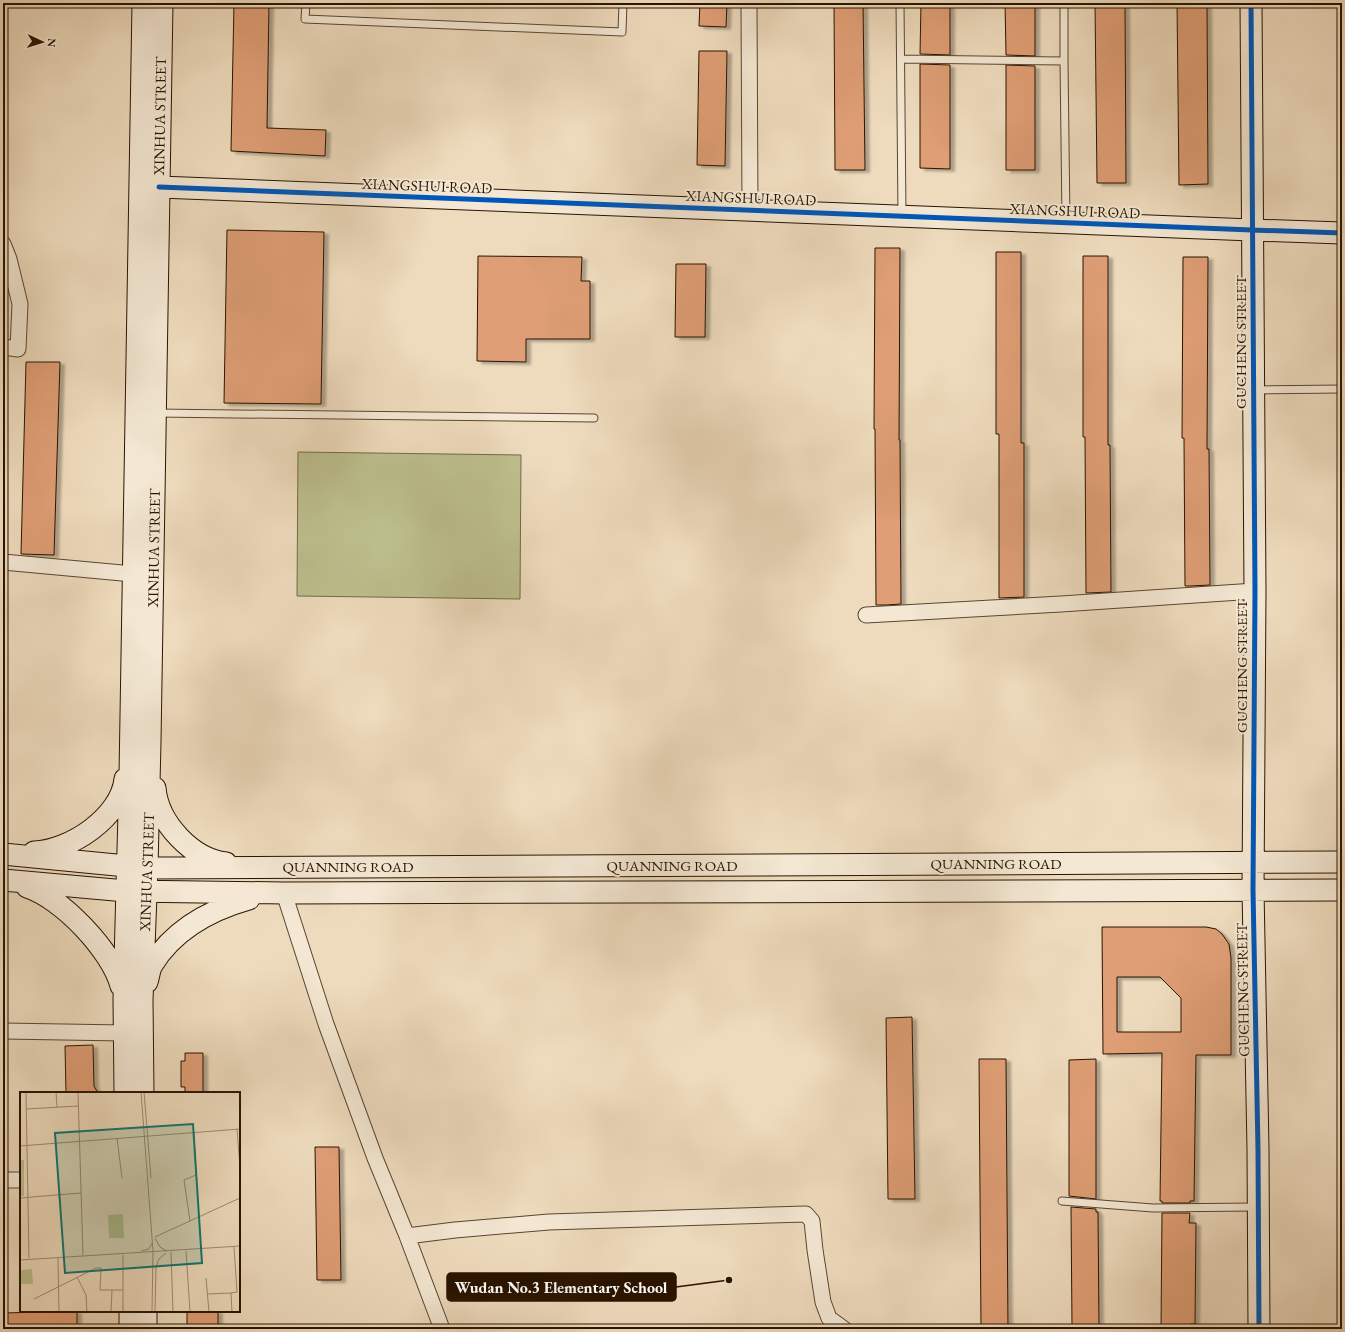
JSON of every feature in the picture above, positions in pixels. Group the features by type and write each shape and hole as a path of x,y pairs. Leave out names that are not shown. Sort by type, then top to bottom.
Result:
{"main road":[{"name":"XINHUA STREET","path":"143,3 131,731 126,891 133,1000 143,1092"},
{"name":"XINHUA STREET","path":"125,1092 124,1033 133,1000 146,892 147,868 162,3"},
{"name":"GUCHENG STREET","path":"1251,3 1255,591 1253,890 1259,1329"},
{"name":"XIANGSHUI ROAD","path":"159,187 1342,233"},
{"path":"4,854 46,852 77,839 93,828 109,813 119,798 125,782 131,731"},
{"path":"150,742 155,793 158,807 177,835 204,856 219,862 269,868"},
{"name":"QUANNING ROAD","path":"4,854 147,868 1342,862"},
{"path":"3,881 29,888 50,898 69,913 89,934 106,956 133,1000 152,966 180,931 205,916 230,904 276,893"},
{"name":"QUANNING ROAD","path":"3,881 146,892 276,893 1342,890"},
{"path":"130,1312 130,1329"},
{"path":"146,1312 146,1329"}],"street":[{"path":"749,3 750,210"},
{"path":"3,244 9,259 20,304 18,349 3,347"},
{"path":"3,562 134,574"},
{"path":"866,615 1255,591"},
{"path":"276,893 375,1158 407,1236 442,1329"},
{"path":"3,1031 124,1033"},
{"path":"3,1180 20,1180"},
{"path":"407,1236 455,1230 549,1222 806,1214 812,1222 823,1302 829,1318 844,1329"}],"lane":[{"path":"306,3 306,19 622,32 623,3"},
{"path":"900,3 902,216"},
{"path":"1064,3 1066,223"},
{"path":"901,59 1064,61"},
{"path":"1253,390 1342,389"},
{"path":"156,413 594,418"},
{"path":"1062,1201 1153,1208 1258,1207"}],"green space":[{"path":"298,452 521,455 520,599 297,596"}],"building":[{"path":"234,3 269,3 267,128 326,130 325,156 231,151"},
{"path":"700,3 727,3 726,27 699,26"},
{"path":"834,3 863,3 865,170 835,170"},
{"path":"921,3 950,3 950,55 920,54"},
{"path":"1005,3 1035,3 1035,56 1006,55"},
{"path":"1095,3 1125,3 1126,183 1097,183"},
{"path":"1177,3 1207,3 1208,184 1179,185"},
{"path":"699,51 727,51 725,166 697,165"},
{"path":"920,64 950,65 950,169 920,168"},
{"path":"1006,65 1035,66 1035,170 1006,170"},
{"path":"227,230 324,232 321,404 224,403"},
{"path":"875,248 900,248 899,440 901,604 887,605 876,605 874,429"},
{"path":"996,252 1021,252 1021,443 1024,443 1024,597 999,598 999,434 996,434"},
{"path":"478,256 582,257 581,281 590,281 590,339 526,339 526,362 477,361"},
{"path":"1083,256 1108,256 1108,445 1110,445 1111,592 1086,593 1085,437 1083,437"},
{"path":"1183,257 1208,257 1207,449 1209,449 1210,585 1185,586 1184,438 1182,438"},
{"path":"676,264 706,264 705,337 675,337"},
{"path":"26,362 60,362 54,555 21,554"},
{"path":"1102,927 1206,927 1216,929 1222,934 1229,944 1231,958 1231,1055 1196,1055 1194,1201 1190,1201 1190,1203 1162,1203 1162,1201 1160,1201 1162,1053 1103,1054","holes":["1117,977 1160,977 1181,998 1181,1032 1117,1032"]},
{"path":"912,1017 915,1199 888,1199 886,1018"},
{"path":"93,1045 94,1086 97,1092 66,1092 65,1046"},
{"path":"185,1053 203,1053 203,1092 185,1092 185,1087 181,1087 181,1061 185,1061"},
{"path":"979,1059 1006,1059 1008,1329 981,1329"},
{"path":"1096,1059 1096,1199 1069,1196 1069,1060"},
{"path":"315,1147 339,1147 341,1280 317,1280"},
{"path":"1071,1207 1096,1209 1096,1212 1098,1212 1099,1326 1072,1326"},
{"path":"1162,1213 1190,1213 1189,1223 1196,1223 1195,1324 1190,1324 1190,1329 1161,1329"},
{"path":"77,1312 77,1329 3,1329 3,1313"},
{"path":"187,1312 218,1312 218,1329 187,1329"}],"cycle path":[{"path":"1251,3 1255,591 1253,890 1258,1149 1259,1329"},
{"path":"159,187 1342,233"}],"place":[{"name":"Wudan No.3 Elementary School","path":"729,1280"}]}
